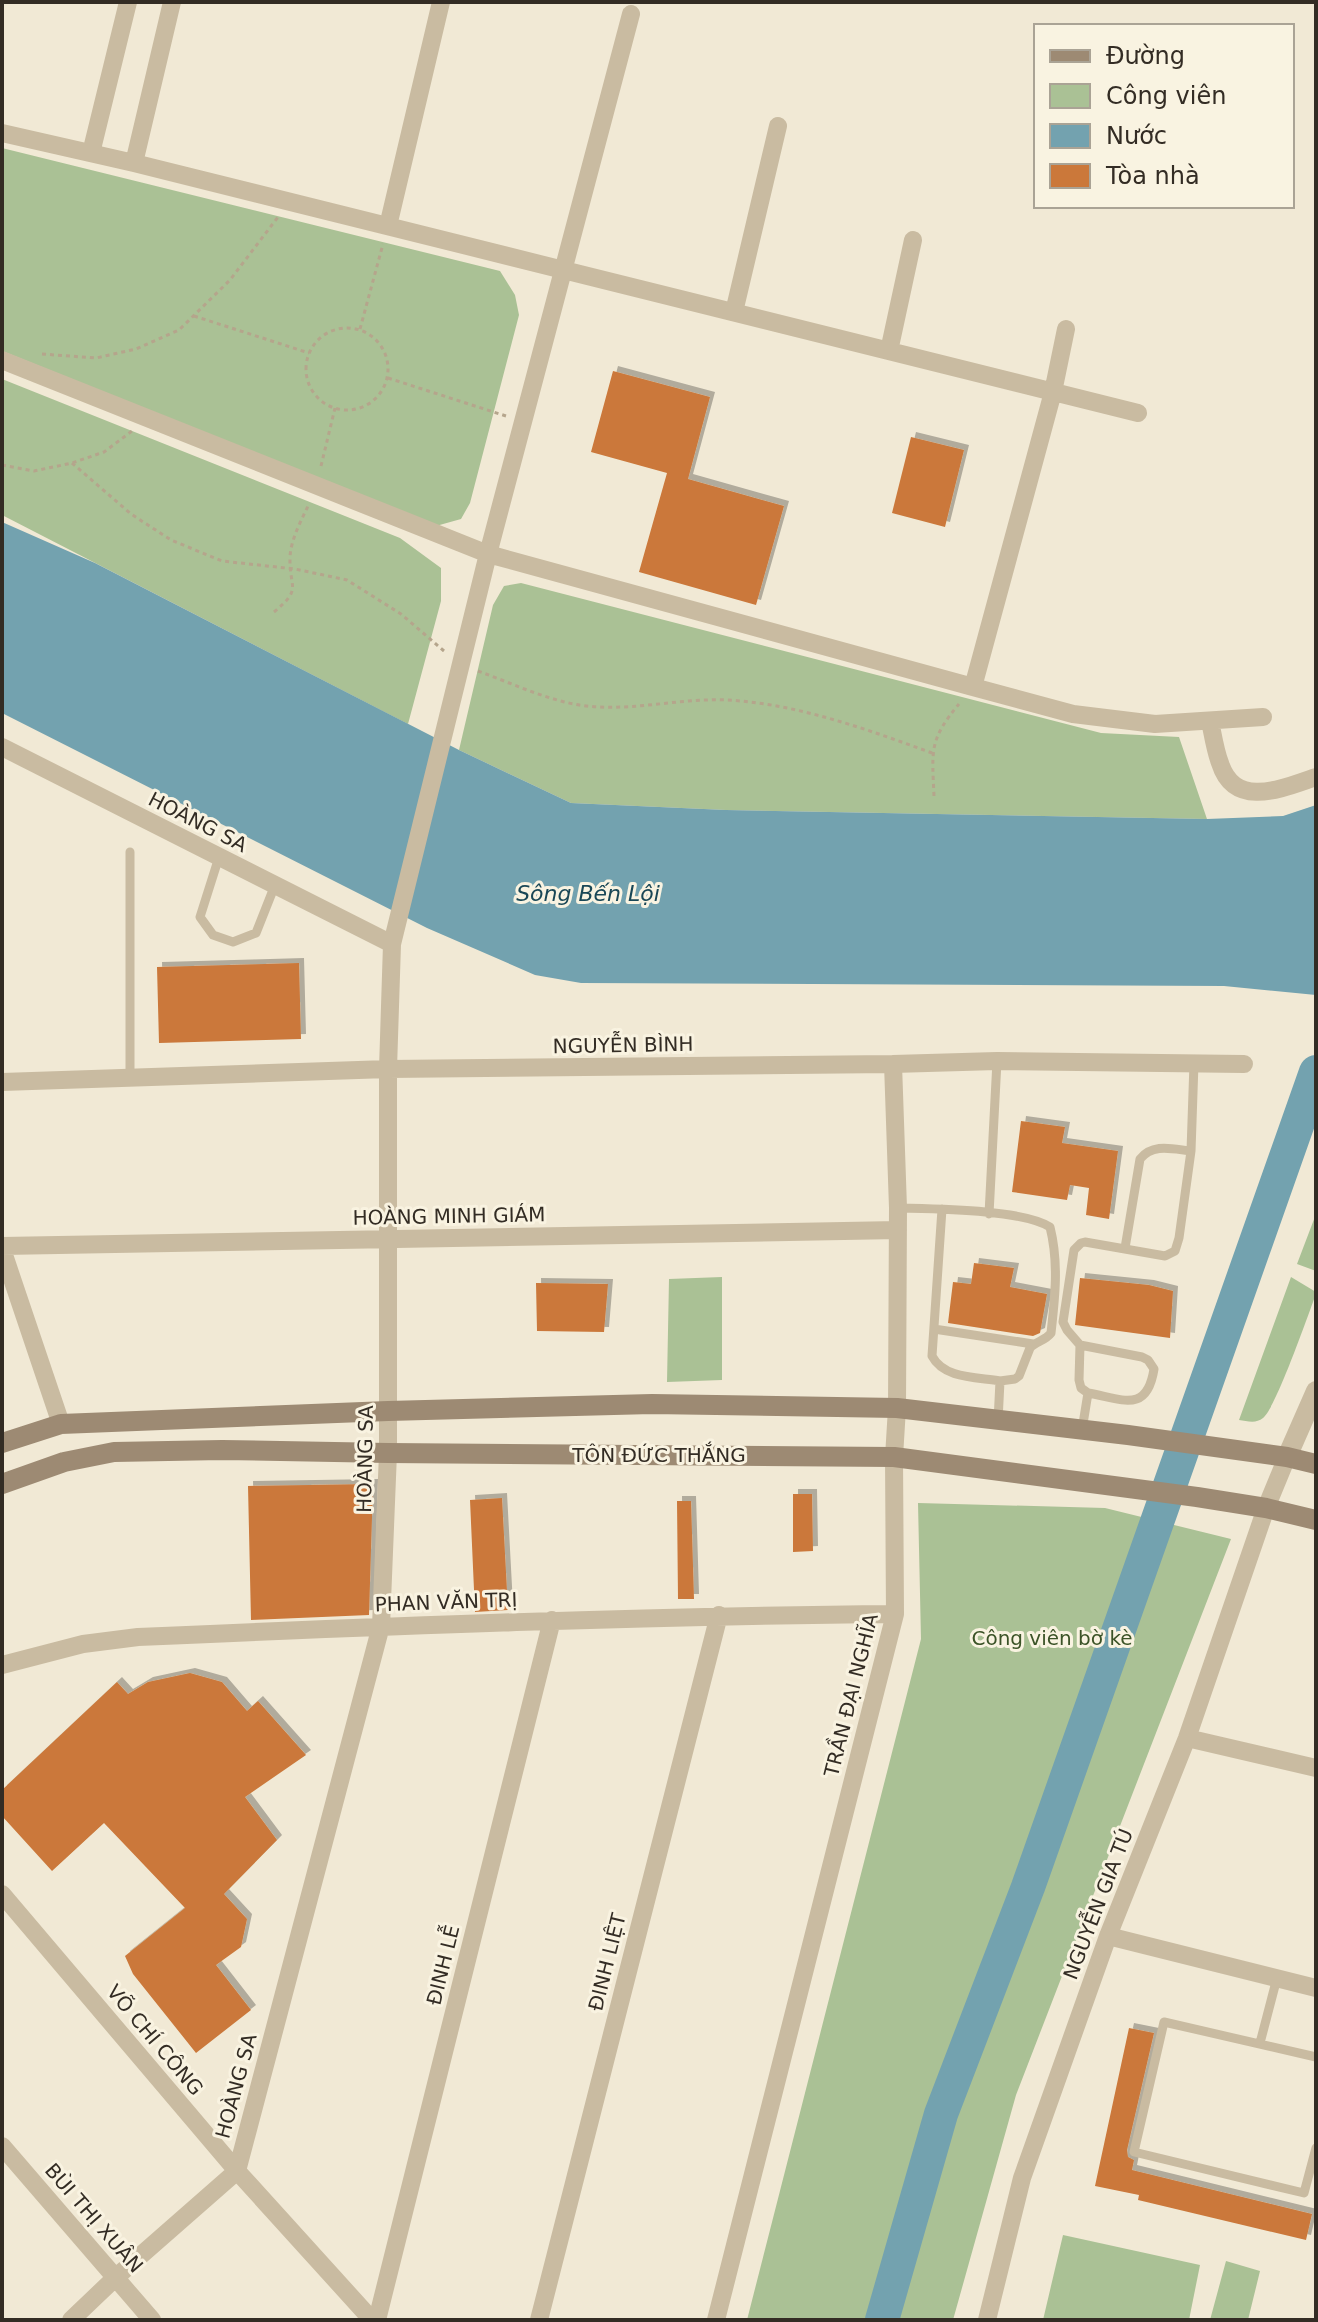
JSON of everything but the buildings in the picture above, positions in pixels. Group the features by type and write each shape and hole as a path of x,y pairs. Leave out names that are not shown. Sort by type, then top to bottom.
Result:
{"main road":[{"path":"2,1443 61,1424 652,1404 897,1408 1128,1435 1287,1457 1316,1464"},
{"name":"TÔN ĐỨC THẮNG","path":"2,1484 64,1462 114,1452 222,1450 894,1457 1197,1497 1316,1520"}],"street":[{"path":"91,153 128,2"},
{"path":"134,163 172,2"},
{"path":"388,226 441,2"},
{"path":"392,944 488,554 631,14"},
{"path":"734,312 778,126"},
{"path":"2,133 134,163 1138,413"},
{"path":"889,351 913,240"},
{"path":"973,687 1053,392 1066,329"},
{"path":"2,360 488,554 1073,714 1155,724 1263,717"},
{"path":"1210,721 1220,766 1231,783 1245,792 1264,792 1316,777"},
{"name":"HOÀNG SA","path":"2,747 392,944 388,1069 388,1453 381,1626 237,2171"},
{"name":"NGUYỄN BÌNH","path":"2,1082 388,1069 997,1061 1244,1064"},
{"name":"TRẦN ĐẠI NGHĨA","path":"716,2320 895,1614 898,1208 893,1064"},
{"name":"HOÀNG MINH GIÁM","path":"2,1248 898,1230"},
{"path":"2,1248 61,1424"},
{"path":"1287,1457 1316,1391"},
{"name":"NGUYỄN GIA TÚ","path":"987,2320 1022,2178 1108,1936 1187,1738 1266,1508 1287,1457"},
{"name":"PHAN VĂN TRỊ","path":"2,1665 83,1644 138,1637 552,1620 895,1614"},
{"name":"ĐINH LIỆT","path":"539,2320 719,1615"},
{"name":"ĐINH LỄ","path":"375,2320 552,1620"},
{"path":"1187,1738 1316,1768"},
{"name":"VÕ CHÍ CÔNG","path":"2,1894 237,2171 375,2320"},
{"path":"1108,1936 1316,1988"},
{"name":"BÙI THỊ XUÂN","path":"2,2146 152,2320"},
{"path":"71,2320 237,2171"}],"lane":[{"path":"130,852 130,1077"},
{"path":"219,857 200,917 213,935 233,942 256,933 275,885"},
{"path":"989,1214 997,1061"},
{"path":"1080,1345 1081,1388 1088,1393 1133,1401 1142,1398 1151,1385 1154,1369 1148,1360 1080,1345 1063,1322 1074,1250 1085,1242 1165,1256 1175,1251 1191,1151 1194,1063"},
{"path":"1125,1248 1140,1159 1146,1152 1159,1148 1191,1151"},
{"path":"898,1208 1029,1217 1050,1227 1057,1284 1051,1333 1046,1339 1033,1344 934,1329"},
{"path":"942,1209 932,1356 937,1365 955,1374 1000,1381 1015,1379 1033,1344"},
{"path":"998,1421 1000,1381"},
{"path":"1082,1430 1088,1393"},
{"path":"1260,2043 1277,1978"},
{"path":"1316,2057 1164,2022 1134,2152 1304,2193 1316,2148"}],"path":[{"path":"35,353 96,358 136,349 179,330 230,280 290,202"},
{"path":"360,329 388,226"},
{"path":"193,315 309,353"},
{"path":"339,328 360,329 377,339 385,351 388,378 383,391 362,408 335,408 313,393 307,380 309,353 316,341 326,333 339,328"},
{"path":"388,378 524,421"},
{"path":"274,612 290,599 293,585 290,557 294,539 316,486 335,408"},
{"path":"2,465 34,471 72,463 104,452 149,418"},
{"path":"72,463 131,514 171,540 222,561 291,568 347,580 401,614 460,665 567,703 600,708 725,700 775,706 829,718 932,753"},
{"path":"934,796 932,753 940,727 973,687"}],"green space":[{"path":"2,148 500,271 515,295 519,315 470,503 461,519 436,526 2,351"},
{"path":"2,379 400,538 441,568 441,601 408,724 2,515"},
{"path":"521,583 1101,733 1179,737 1207,819 726,810 571,803 459,750 493,605 504,586"},
{"path":"1316,1214 1316,1271 1297,1264"},
{"path":"722,1277 722,1380 667,1382 669,1279"},
{"path":"1291,1277 1316,1294 1269,1411 1257,1421 1239,1420"},
{"name":"Công viên bờ kè","path":"918,1503 1105,1508 1231,1539 1016,2095 953,2320 747,2320 921,1639"},
{"path":"1063,2235 1200,2265 1189,2320 1043,2320"},
{"path":"1226,2261 1260,2271 1248,2320 1210,2320"}],"water":[{"name":"Sông Bến Lội","path":"2,522 95,563 459,750 571,803 726,810 1207,819 1283,816 1316,805 1316,995 1224,986 581,983 535,975 427,928 2,713"}],"waterway":[{"path":"882,2320 941,2114 1028,1887 1316,1072"}]}
